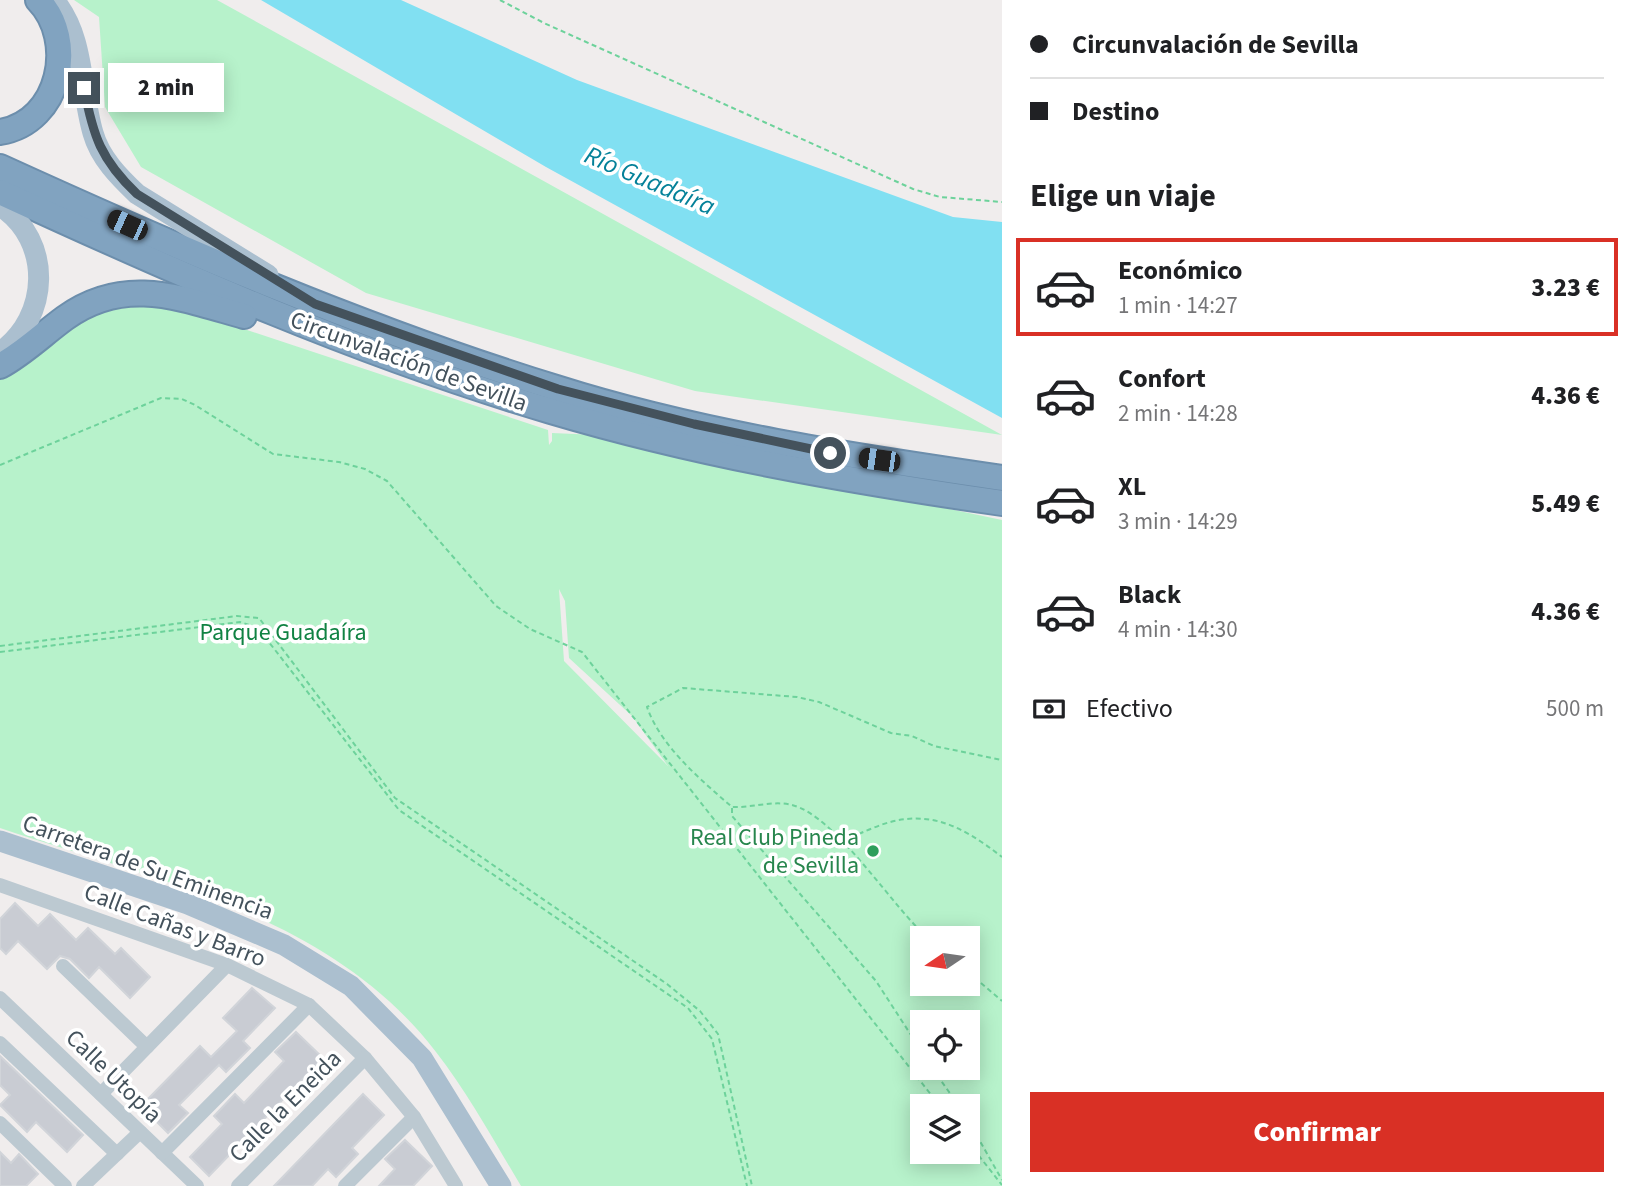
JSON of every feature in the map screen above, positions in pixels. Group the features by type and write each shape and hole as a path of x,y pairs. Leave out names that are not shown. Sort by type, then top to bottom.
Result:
{"highway":[{"path":"0,132 29,119 48,98 60,71 61,46 54,21 38,0"},
{"name":"Circunvalación de Sevilla","path":"0,167 177,248 315,304 545,385 830,453 1002,478"},
{"name":"Circunvalación de Sevilla","path":"0,192 162,267 362,348 552,412 688,448 827,477 1002,503"},
{"path":"0,366 90,303 114,295 139,292 173,296 362,348"}],"main road":[{"path":"54,0 63,11 76,42 93,135 119,178 137,194 315,304"},
{"path":"0,206 10,212 28,237 38,264 40,290 24,329 0,352"},
{"name":"Carretera de Su Eminencia","path":"0,841 188,904 284,945 351,986 422,1058 501,1186"}],"street":[{"name":"Calle Cañas y Barro","path":"2,888 227,965 309,1006 365,1058 414,1117 456,1186"},
{"path":"101,1094 227,965"},
{"path":"63,966 147,1047"},
{"name":"Calle Utopía","path":"0,998 197,1186"},
{"path":"162,1153 309,1006"},
{"path":"0,1042 117,1154"},
{"name":"Calle la Eneida","path":"238,1186 365,1058"},
{"path":"345,1186 414,1117"},
{"path":"0,1123 65,1186"},
{"path":"83,1186 140,1132"}],"path":[{"path":"500,0 544,23 913,189 940,197 1002,202"},
{"path":"0,464 162,398 182,399 195,405 273,454 339,462 365,469 387,481 496,606 530,629 582,652 931,1094"},
{"path":"0,646 237,616 258,618 395,798 656,976 700,1011 718,1034 752,1186"},
{"path":"0,652 240,622 258,628 399,810 694,1015 712,1040 747,1186"},
{"path":"917,926 844,845 812,816 793,805 732,807 687,765 651,719 647,707 683,688 797,697 819,702 891,733 912,736 934,746 1002,760"},
{"path":"732,807 732,816 876,981 910,1033"},
{"path":"844,845 882,824 922,816 949,824 1002,857"},
{"path":"980,982 1002,1001"},
{"path":"980,1141 1002,1180"},
{"path":"980,1157 1002,1185"}],"green space":[{"path":"74,0 217,0 1002,435 695,391 366,293 141,167 105,107 99,17"},
{"name":"Parque Guadaíra","path":"133,300 193,312 548,430 549,445 552,433 597,435 1002,520 1002,1186 521,1186 470,1101 436,1052 394,1005 346,967 293,935 236,908 178,885 0,828 0,377 95,309","holes":["559,589 565,601 569,658 632,716 668,766 564,661"]}],"water":[{"name":"Río Guadaíra","path":"261,0 401,0 577,80 953,217 1002,222 1002,418 546,167"}],"building":[{"path":"15,903 38,926 50,914 76,940 88,928 115,954 121,948 150,977 130,998 99,967 89,978 70,959 60,956 47,969 18,941 6,954 0,948 0,919"},
{"path":"252,988 275,1008 243,1041 250,1048 226,1072 219,1065 179,1105 188,1113 168,1133 141,1106 200,1046 211,1057 237,1031 223,1018"},
{"path":"296,1032 323,1058 209,1176 190,1157 222,1124 214,1116 235,1094 244,1103 284,1061 275,1052"},
{"path":"0,1056 83,1135 67,1152 36,1122 27,1132 0,1105 10,1095 0,1085"},
{"path":"363,1094 384,1115 352,1148 358,1154 336,1177 328,1169 312,1186 274,1186"},
{"path":"405,1140 432,1166 413,1186 379,1186 395,1169 385,1159"},
{"path":"0,1152 11,1163 19,1154 38,1174 26,1186 0,1186"}],"place":[{"name":"Real Club Pineda de Sevilla","path":"873,851"}],"route":[{"path":"84,88 93,135 103,156 119,178 137,194 315,304 558,389 694,424 830,453"}]}
